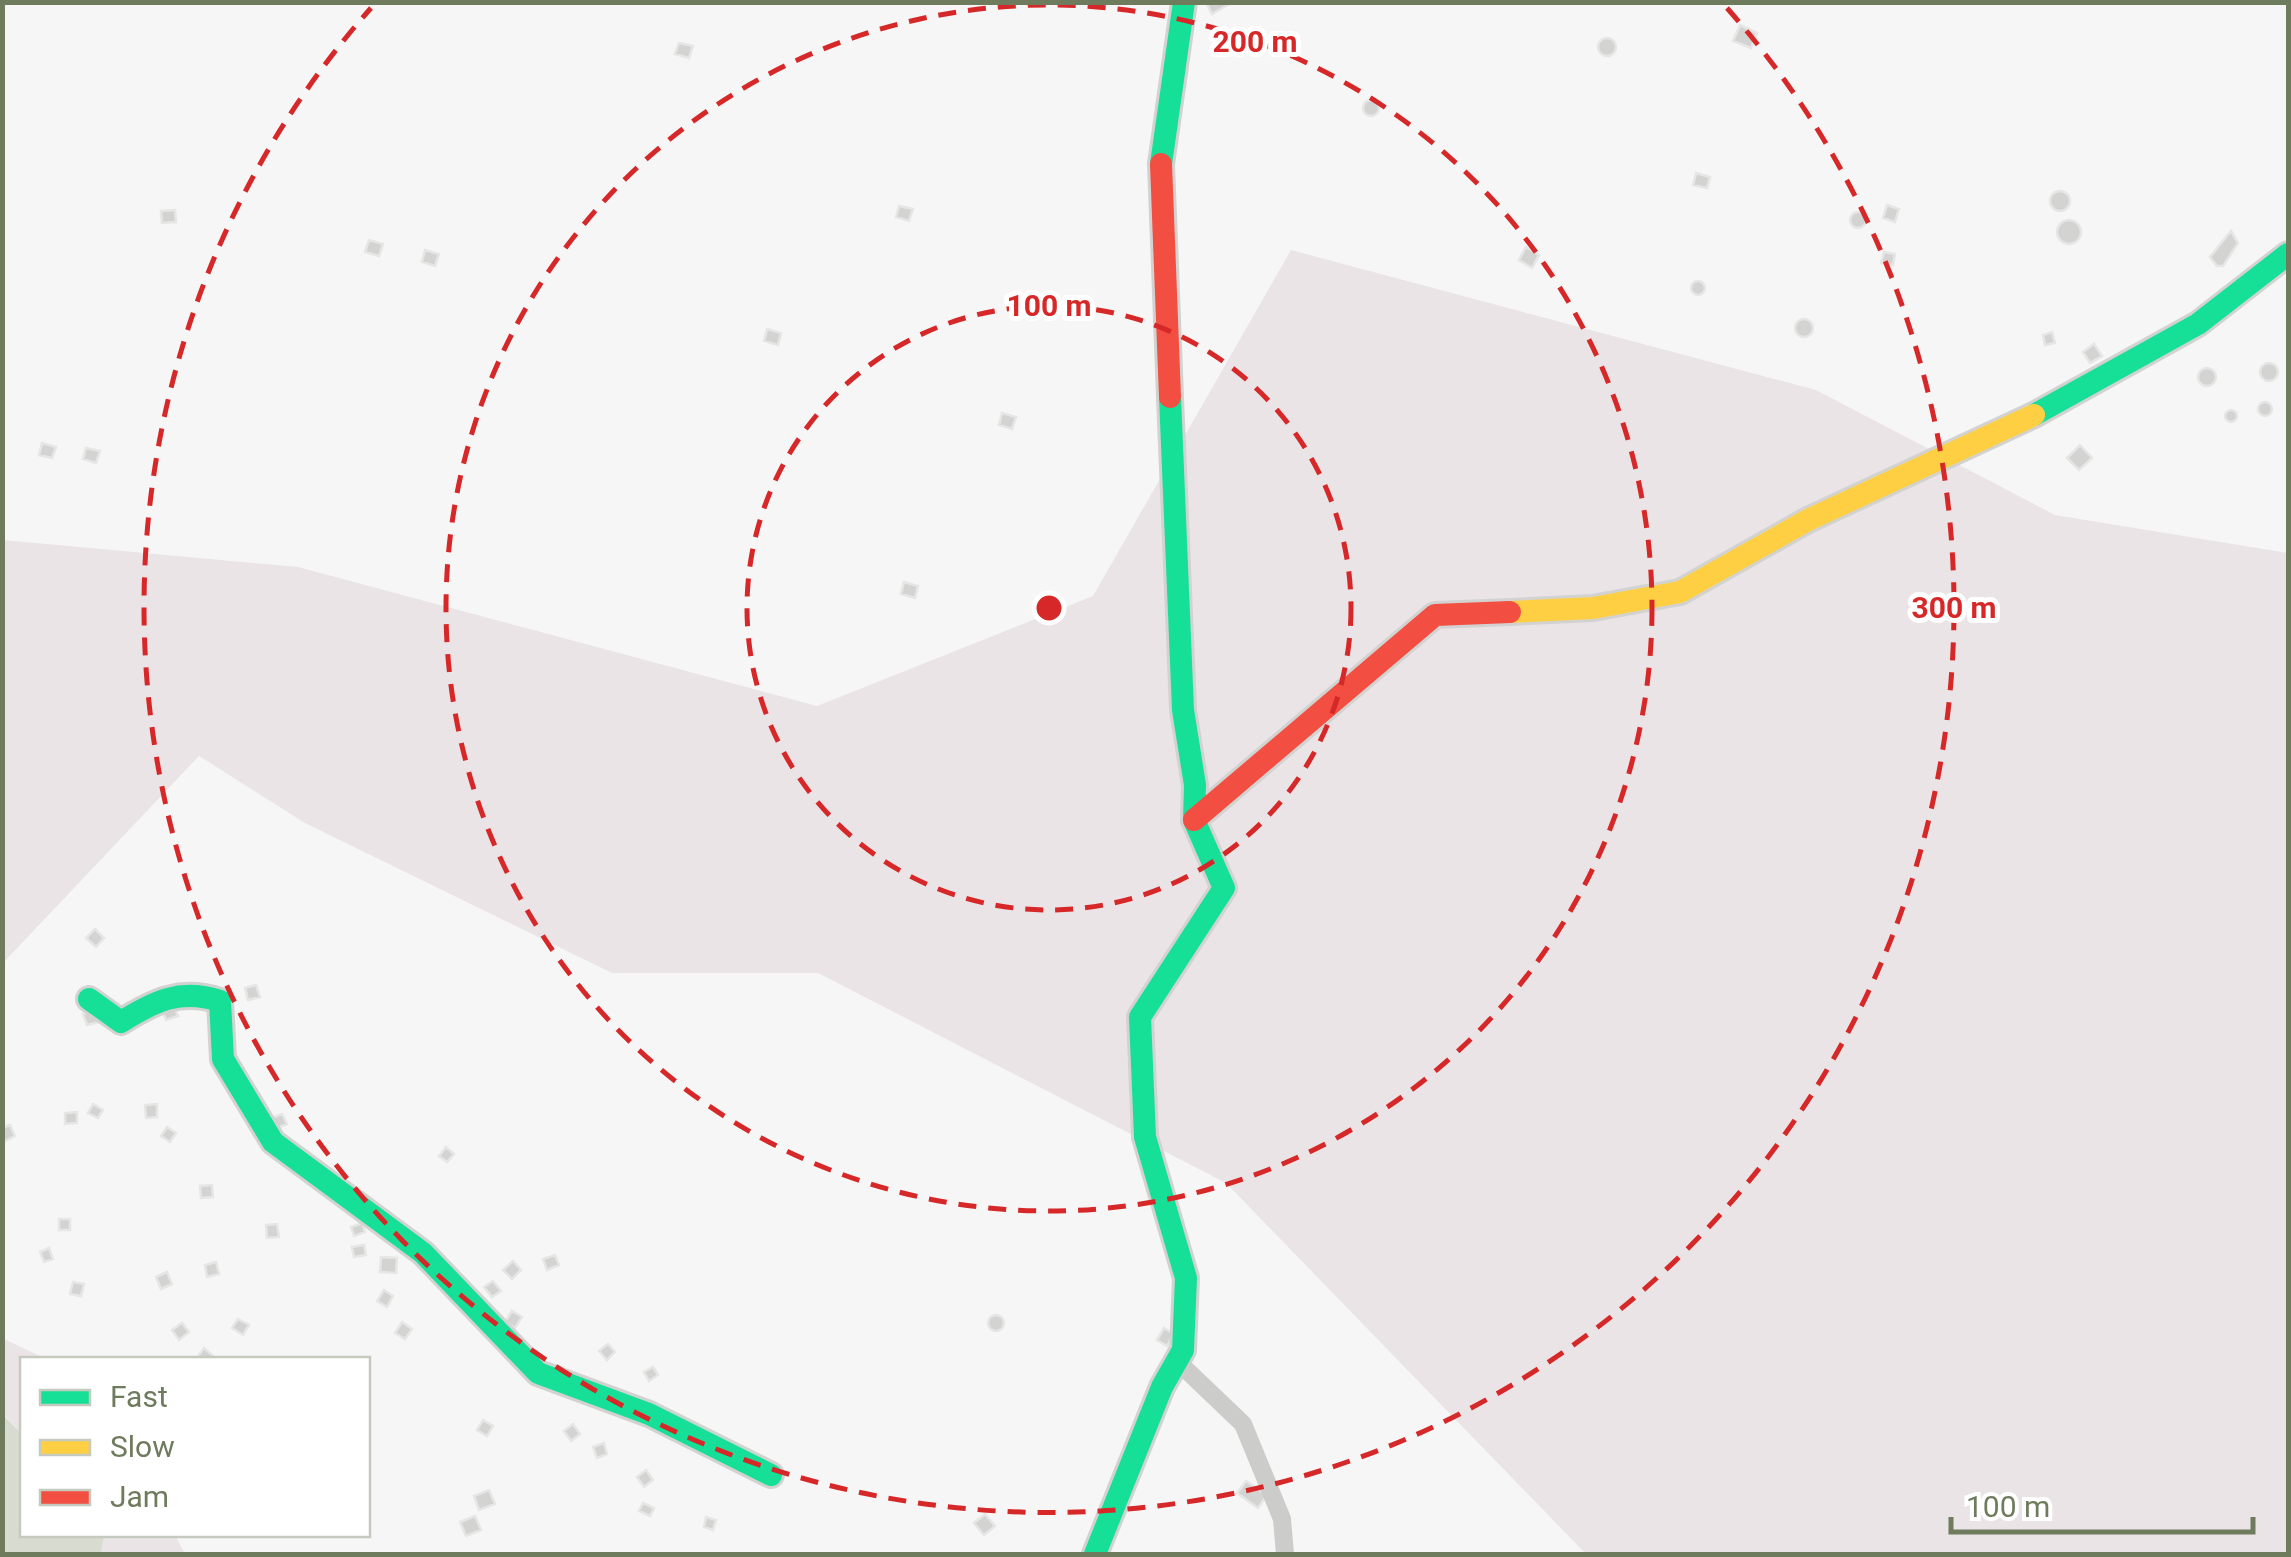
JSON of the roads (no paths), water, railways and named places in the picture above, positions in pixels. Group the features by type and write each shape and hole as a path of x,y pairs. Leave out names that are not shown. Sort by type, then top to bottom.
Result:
{"street":[{"path":"1095,1554 1162,1386 1184,1350 1186,1278 1145,1137 1140,1017 1224,888 1194,820 1195,785 1182,710 1160,151 1184,2"},
{"path":"1194,820 1435,615 1592,608 1680,592 1808,520 2051,407 2198,324 2288,254"},
{"path":"88,999 121,1022 160,1000 194,990 220,1001 223,1059 273,1142 312,1175 423,1254 538,1373 649,1414 772,1475"},
{"path":"1177,1361 1243,1424 1282,1519 1285,1554"}]}
